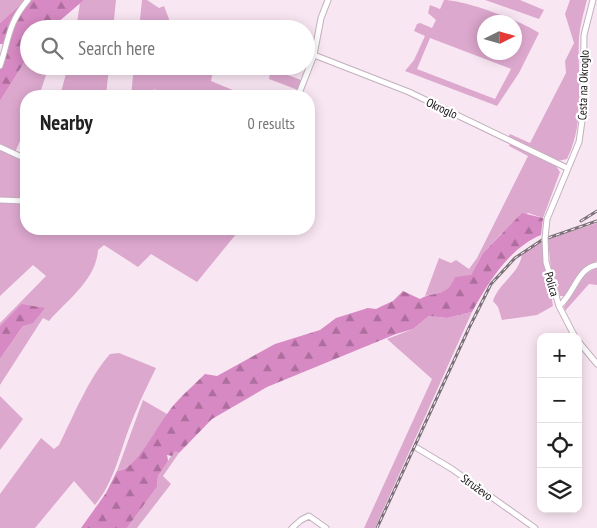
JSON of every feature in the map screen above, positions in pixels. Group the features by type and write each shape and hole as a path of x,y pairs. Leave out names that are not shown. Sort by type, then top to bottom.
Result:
{"street":[{"path":"0,66 10,28 17,12 28,0"},
{"path":"315,48 319,26 328,0"},
{"name":"Cesta na Okroglo","path":"547,219 579,142 583,114 584,35 593,0"},
{"name":"Okroglo","path":"315,54 409,92 567,168"},
{"path":"300,90 306,75"},
{"path":"0,147 20,156"},
{"path":"0,200 20,201"},
{"name":"Polica","path":"547,219 544,238 546,262 559,306 573,333"},
{"name":"Polica","path":"559,306 571,295 583,273 597,264"},
{"path":"582,346 597,364"},
{"name":"Struževo","path":"417,448 452,469 535,528"},
{"path":"292,528 301,520 310,516 326,528"}],"shaded area":[{"path":"0,0 25,0 0,23"},
{"path":"84,0 116,0 114,20 77,20 80,3"},
{"path":"142,0 147,0 159,8 164,6 169,19 169,20 140,20"},
{"path":"444,0 453,1 501,15 477,15 477,56 430,38 417,69 495,99 511,69 487,60 522,60 522,24 539,33 519,73 497,106 405,71 414,60 425,36 414,31 417,24 420,23 432,28 436,20 428,13 430,5 440,9"},
{"path":"485,0 520,0 544,10 539,19"},
{"path":"570,0 587,0 579,38 579,114 573,144 567,159 558,161 508,137 510,134 530,143 566,73 565,61 574,43 565,14"},
{"path":"20,69 20,75 46,75 41,90 20,90 20,141 15,153 0,144 0,101"},
{"path":"66,75 108,75 107,90 62,90"},
{"path":"133,75 212,75 211,81 233,90 154,89 132,90"},
{"path":"270,75 288,75 301,80 298,90 269,79"},
{"path":"510,143 556,166 560,172 543,218 528,213 501,234 483,253 471,275 447,291 425,296 439,258 451,263 456,260 469,269 477,258 528,156 509,146"},
{"path":"0,148 20,157 20,198 0,197"},
{"path":"0,201 20,202 20,235 235,235 197,282 151,254 138,267 104,245 98,250 96,261 87,280 49,321 43,318 0,385 0,359 23,326 21,304 0,326 0,323 46,276 33,265 0,296"},
{"path":"597,223 597,261 582,269 565,296 560,296 551,271 548,239"},
{"path":"542,241 553,306 537,315 502,320 498,307 493,301 499,289 518,266 522,253"},
{"path":"597,267 597,285 589,284 565,311 564,307 583,276"},
{"path":"472,312 375,528 364,528 432,379 387,339 413,329 429,316 447,318"},
{"path":"119,353 156,368 134,415 111,479 101,497 95,505 74,481 35,528 0,528 0,494 41,438 54,449 59,445 82,398 102,364 110,354"},
{"path":"0,396 23,419 0,450"},
{"path":"143,400 167,414 138,457 124,469 117,471"},
{"path":"175,450 179,453 163,476 171,484 137,528 127,528 157,487 158,476"}],"green space":[{"path":"25,0 84,0 61,20 20,20 20,69 0,101 0,60 5,44 0,44 0,23"},
{"path":"522,213 543,218 541,235 519,248 509,257 492,278 472,312 447,318 429,316 413,329 396,334 267,387 212,419 179,453 175,451 172,456 167,455 168,461 158,476 157,487 127,528 81,528 106,493 117,471 124,469 138,457 162,420 180,398 205,374 217,376 275,344 320,330 336,318 368,308 376,309 393,301 403,291 420,299 445,291 452,284 455,277 471,275 483,253"},
{"path":"21,304 45,308 33,323 23,326 0,359 0,326"}],"railway":[{"path":"581,221 597,211"},
{"path":"377,528 491,284 515,258 542,240 597,221"}]}
